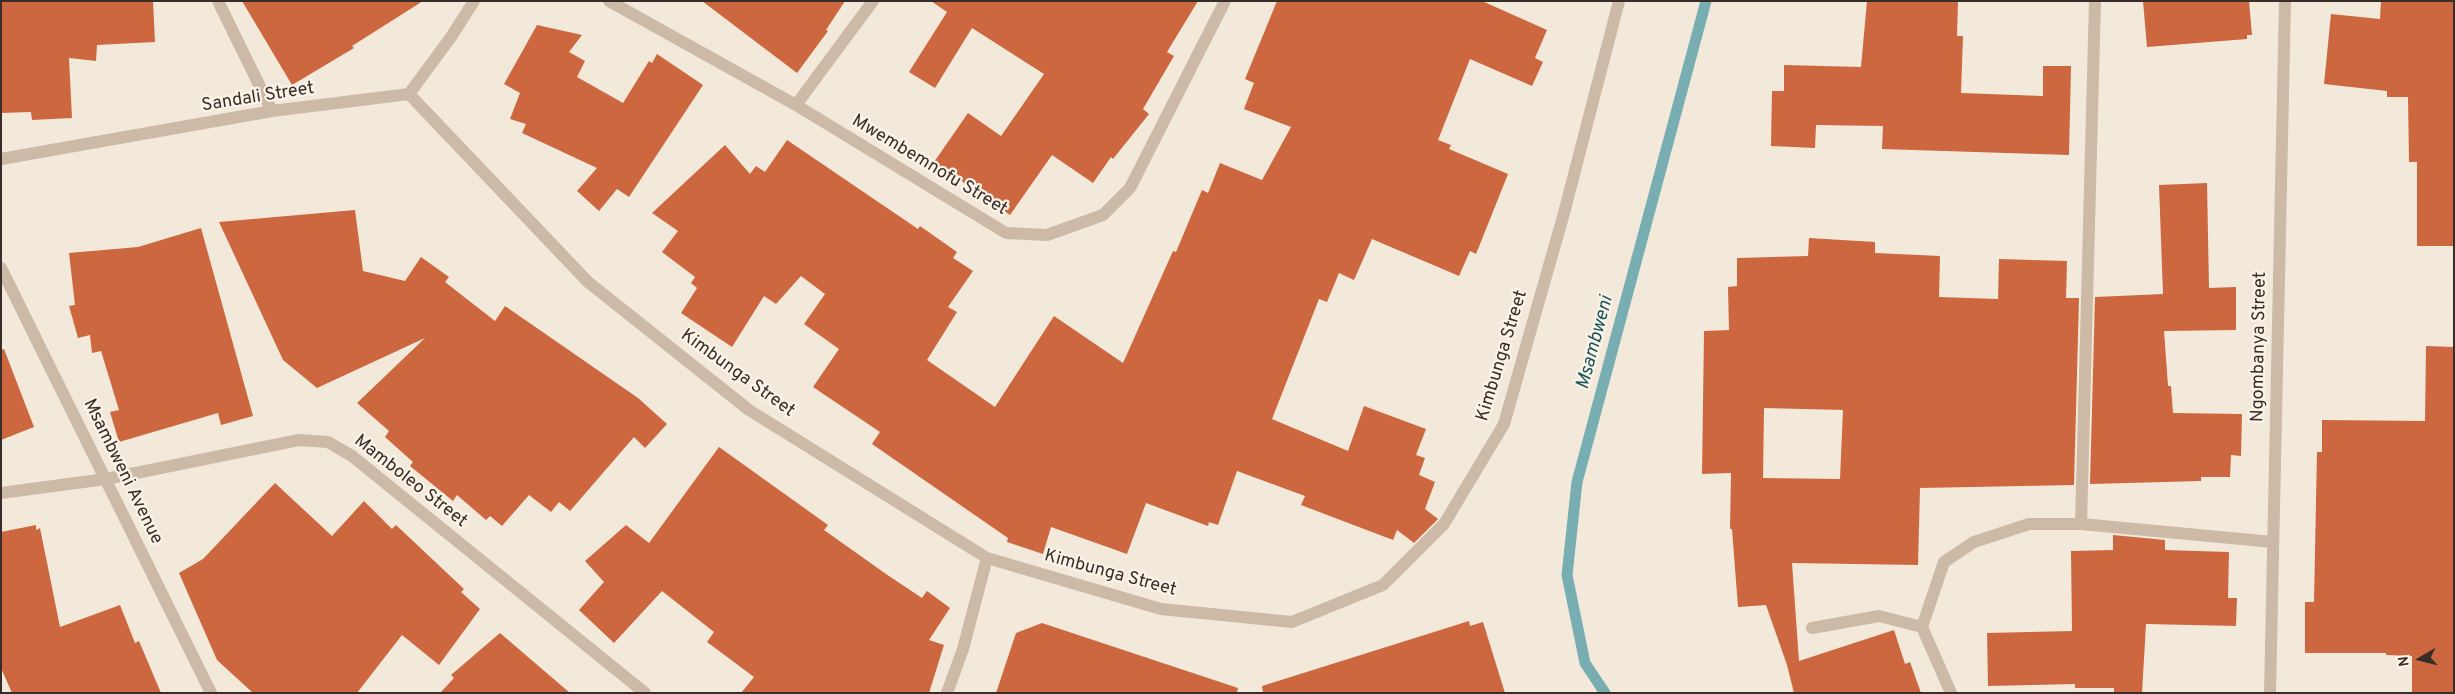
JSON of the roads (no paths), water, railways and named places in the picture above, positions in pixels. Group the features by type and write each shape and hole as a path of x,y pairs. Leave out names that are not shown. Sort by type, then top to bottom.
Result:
{"street":[{"path":"218,1 272,111"},
{"path":"409,94 451,37 474,1"},
{"name":"Mwembemnofu Street","path":"610,1 796,105 1006,233 1046,236 1103,215 1130,188 1225,1"},
{"path":"796,105 873,1"},
{"name":"Kimbunga Street","path":"409,94 596,288 749,410 987,558 1161,609 1292,622 1383,585 1444,524 1504,424 1564,213 1619,1"},
{"path":"2081,524 2095,1"},
{"name":"Ngombanya Street","path":"2270,693 2285,1"},
{"name":"Sandali Street","path":"1,159 272,111 409,94"},
{"name":"Msambweni Avenue","path":"1,268 211,693"},
{"name":"Mamboleo Street","path":"1,493 106,479 299,440 328,442 352,456 645,693"},
{"path":"1952,693 1922,627 1944,562 1974,542 2029,524 2081,524 2273,542"},
{"path":"947,693 962,649 987,558"},
{"path":"1812,628 1879,616 1922,627"}],"waterway":[{"name":"Msambweni","path":"1605,693 1585,663 1567,575 1577,482 1706,1"}]}
